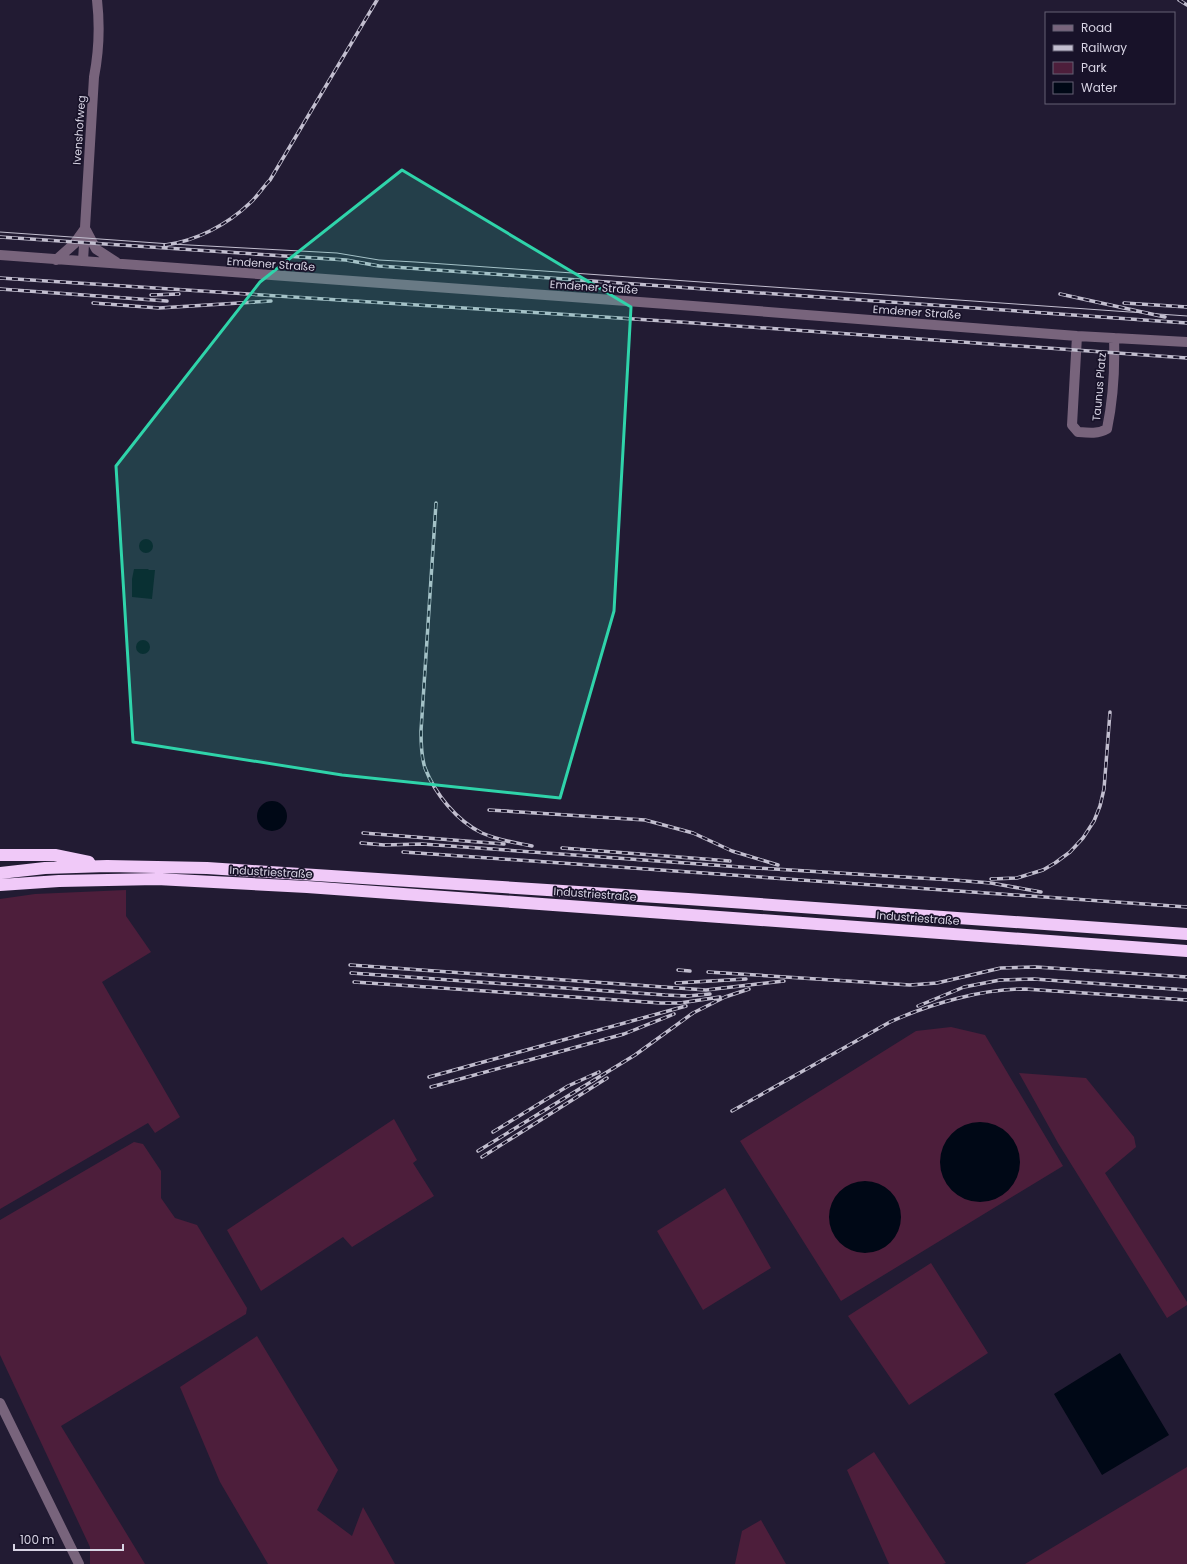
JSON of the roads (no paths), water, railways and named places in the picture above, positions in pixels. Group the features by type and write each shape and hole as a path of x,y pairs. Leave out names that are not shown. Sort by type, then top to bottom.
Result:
{"highway":[{"path":"0,855 56,855 107,866"},
{"name":"Industriestraße","path":"0,873 45,868 107,866 193,868 1187,934"},
{"name":"Industriestraße","path":"0,885 59,881 157,879 307,887 1187,951"},
{"path":"0,891 59,881"}],"street":[{"name":"Ivenshofweg","path":"83,261 94,77 98,55 100,22 97,0"},
{"path":"56,260 74,244 85,228 96,249 119,264"},
{"name":"Emdener Straße","path":"0,255 1077,336 1187,342"},
{"name":"Taunus Platz","path":"1077,336 1072,425 1078,432 1094,433 1102,432 1107,429 1110,417 1114,366 1114,338"},
{"path":"0,1402 78,1564"}],"water":[{"path":"146,539 151,541 153,546 151,551 146,553 141,551 139,546 141,541"},
{"path":"134,569 155,570 152,599 132,597 132,579"},
{"path":"143,640 148,642 150,647 148,652 143,654 138,652 136,647 138,642"},
{"path":"272,801 283,805 287,816 283,827 272,831 261,827 257,816 261,805"},
{"path":"980,1122 995,1125 1008,1134 1017,1147 1020,1162 1017,1177 1008,1190 995,1199 980,1202 965,1199 952,1190 943,1177 940,1162 943,1147 952,1134 965,1125"},
{"path":"865,1181 885,1187 895,1197 901,1217 895,1237 885,1247 865,1253 845,1247 835,1237 829,1217 835,1197 845,1187"},
{"path":"1120,1353 1169,1435 1102,1475 1054,1394"}],"tram line":[{"path":"0,232 171,244 337,253 379,260 1187,316"}],"railway":[{"path":"165,245 188,240 210,231 241,211 255,198 270,180 377,0"},
{"path":"1179,0 1187,5"},
{"path":"0,237 346,260 379,266 1187,323"},
{"path":"0,278 680,322 1187,358"},
{"path":"0,289 167,301"},
{"path":"151,295 179,294"},
{"path":"1060,294 1165,317"},
{"path":"93,303 159,308 271,301"},
{"path":"1124,303 1187,307"},
{"path":"436,503 421,731 425,768 429,778 448,806 473,828 482,833 507,841 532,846"},
{"path":"991,879 1017,878 1043,870 1070,852 1083,838 1094,821 1100,806 1104,789 1110,712"},
{"path":"489,810 645,820 693,833 732,851 778,865"},
{"path":"363,833 504,844"},
{"path":"361,843 384,845 422,844 741,867 953,880 991,883 1041,892"},
{"path":"562,848 730,861"},
{"path":"403,852 1187,907"},
{"path":"350,965 706,990 784,981"},
{"path":"708,972 910,985 937,983 1001,968 1036,967 1187,977"},
{"path":"678,970 690,971"},
{"path":"351,973 665,995 688,996 710,994"},
{"path":"676,983 746,979"},
{"path":"918,1006 964,987 1000,980 1034,979 1187,990"},
{"path":"354,982 661,1003 680,1003 720,997"},
{"path":"478,1151 635,1055 693,1013 725,997 749,989"},
{"path":"732,1111 890,1022 922,1009 956,999 991,992 1025,989 1187,1000"},
{"path":"429,1077 686,1006"},
{"path":"431,1087 624,1034 674,1014"},
{"path":"493,1132 568,1086 599,1072"},
{"path":"482,1157 607,1078"}]}
